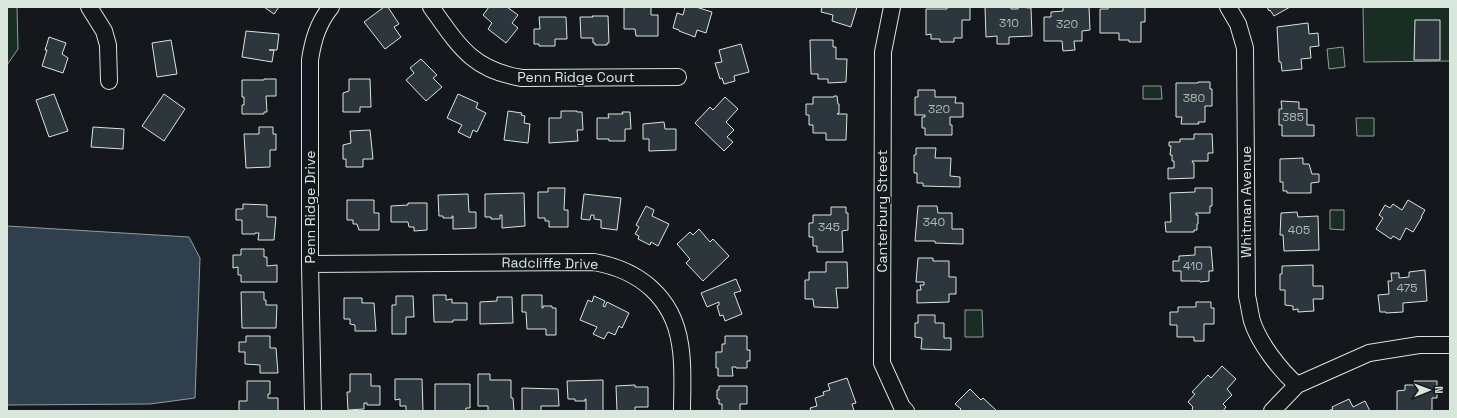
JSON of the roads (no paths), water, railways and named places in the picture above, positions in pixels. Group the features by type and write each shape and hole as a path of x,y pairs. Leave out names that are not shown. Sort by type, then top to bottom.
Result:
{"street":[{"path":"89,7 104,31 108,45 109,81"},
{"name":"Penn Ridge Drive","path":"313,411 310,264 310,60 315,34 320,23 331,7"},
{"name":"Penn Ridge Court","path":"431,7 455,41 468,55 486,68 505,76 522,78 678,76"},
{"name":"Canterbury Street","path":"892,7 882,52 882,363 902,407 906,411"},
{"name":"Whitman Avenue","path":"1228,7 1238,24 1245,48 1247,296 1252,321 1259,335 1286,375 1298,385"},
{"name":"Radcliffe Drive","path":"310,264 594,262 610,265 628,272 644,282 658,295 669,311 676,326 680,344 682,411"},
{"path":"1272,411 1298,385 1369,353 1419,345 1450,345"}],"water":[{"path":"7,226 189,237 200,258 195,398 150,404 7,405"}]}
